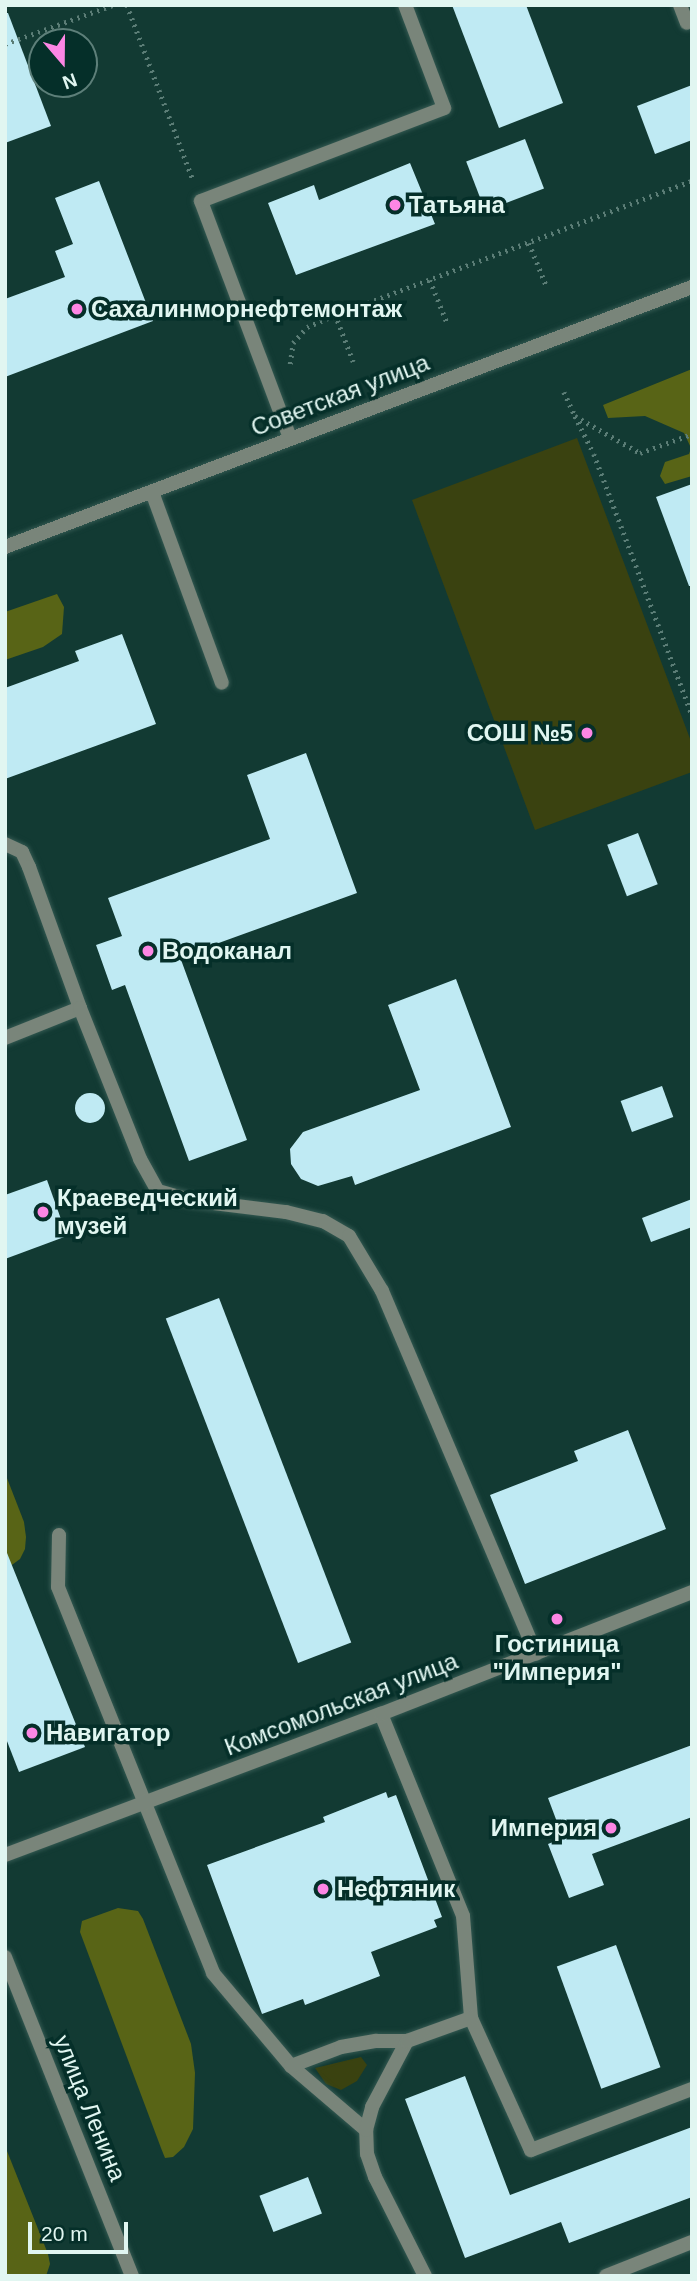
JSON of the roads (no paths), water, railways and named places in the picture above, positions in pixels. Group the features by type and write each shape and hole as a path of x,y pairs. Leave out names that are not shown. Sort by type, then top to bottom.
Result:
{"street":[{"path":"290,438 201,201 444,107 405,5"},
{"path":"680,5 687,23"},
{"name":"Советская улица","path":"5,547 692,287"},
{"path":"152,492 222,683"},
{"path":"5,844 22,852 29,867 139,1159 158,1191 180,1198 311,1218 323,1221 349,1236 382,1291 536,1654"},
{"path":"5,1038 80,1008"},
{"path":"60,1535 58,1587 213,1973 291,2066 366,2130"},
{"name":"Комсомольская улица","path":"5,1855 381,1714 692,1592"},
{"path":"381,1714 464,1916 471,2018 531,2150 692,2089"},
{"name":"улица Ленина","path":"5,1957 132,2276"},
{"path":"291,2066 341,2047 376,2041 407,2041 471,2018"},
{"path":"407,2041 372,2107 366,2130 367,2154 375,2177 425,2276"},
{"path":"606,2276 692,2242"}],"place":[{"name":"Татьяна","path":"395,205"},
{"name":"Сахалинморнефтемонтаж","path":"77,309"},
{"name":"СОШ №5","path":"587,733"},
{"name":"Водоканал","path":"148,951"},
{"name":"Краеведческий музей","path":"43,1212"},
{"name":"Гостиница \"Империя\"","path":"557,1619"},
{"name":"Навигатор","path":"32,1733"},
{"name":"Империя","path":"611,1828"},
{"name":"Нефтяник","path":"323,1889"}]}
